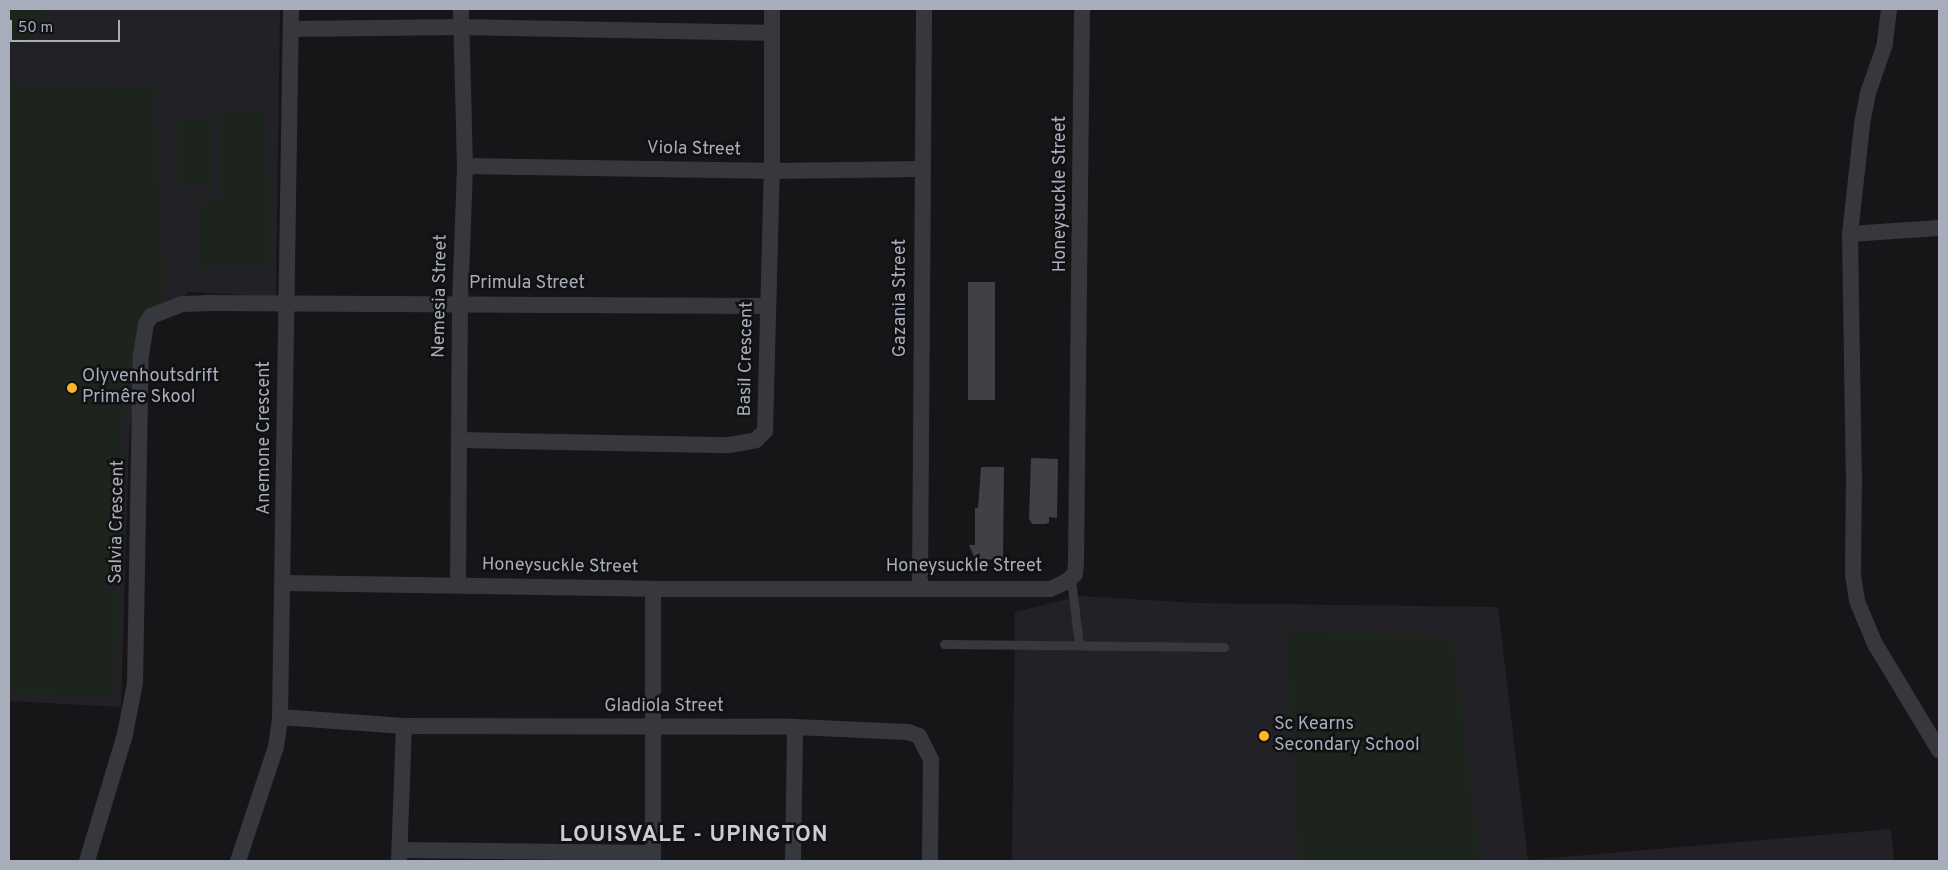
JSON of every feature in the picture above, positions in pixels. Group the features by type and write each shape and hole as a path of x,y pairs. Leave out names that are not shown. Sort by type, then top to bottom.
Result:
{"street":[{"name":"Anemone Crescent","path":"238,861 276,747 280,718 284,583 291,9"},
{"name":"Nemesia Street","path":"458,585 460,304 465,166 461,9"},
{"name":"Basil Crescent","path":"460,440 729,446 756,440 766,431 772,171 772,9"},
{"name":"Gazania Street","path":"920,586 921,169 924,9"},
{"name":"Honeysuckle Street","path":"284,583 653,589 920,586 1050,589 1071,579 1076,562 1082,9"},
{"path":"1889,9 1885,44 1868,92 1862,125 1850,234 1855,592 1874,644 1939,750"},
{"path":"291,29 461,27 771,33"},
{"name":"Viola Street","path":"465,166 772,171 921,169"},
{"path":"1850,234 1939,228"},
{"name":"Salvia Crescent","path":"86,861 125,734 135,683 141,355 146,324 152,316 164,308 182,304 286,304"},
{"name":"Primula Street","path":"286,304 768,306"},
{"path":"404,726 400,856 653,857 655,728 653,589"},
{"name":"Gladiola Street","path":"280,718 404,726 795,727 895,730 919,736 931,760 930,861"},
{"path":"793,861 795,727"}],"lane":[{"path":"1071,579 1079,645"},
{"path":"944,644 1224,646"}],"shaded area":[{"name":"Olyvenhoutsdrift Primêre Skool","path":"9,9 280,9 276,297 189,292 141,338 129,439 121,707 9,701"},
{"path":"9,9 44,9 42,26 9,53"},
{"name":"Olyvenhoutsdrift Primêre Skool","path":"9,84 154,85 165,293 124,375 115,699 9,693"},
{"path":"266,110 271,267 198,267 198,201 220,200 218,111"},
{"path":"177,119 211,119 211,185 177,185"},
{"name":"Sc Kearns Secondary School","path":"1080,596 1197,603 1498,607 1528,860 1891,829 1894,861 1012,861 1015,612"},
{"path":"1286,631 1453,637 1480,861 1298,861"}],"building":[{"path":"968,282 995,282 995,400 968,400"},
{"path":"1031,458 1058,459 1057,518 1049,517 1049,523 1045,524 1032,524 1029,518"},
{"path":"981,467 1004,467 1003,560 975,559 969,545 975,545 975,508 978,508"}],"place":[{"name":"Olyvenhoutsdrift Primêre Skool","path":"72,388"},
{"name":"Sc Kearns Secondary School","path":"1264,736"}],"district":[{"name":"LOUISVALE - UPINGTON","path":"694,836"}]}
